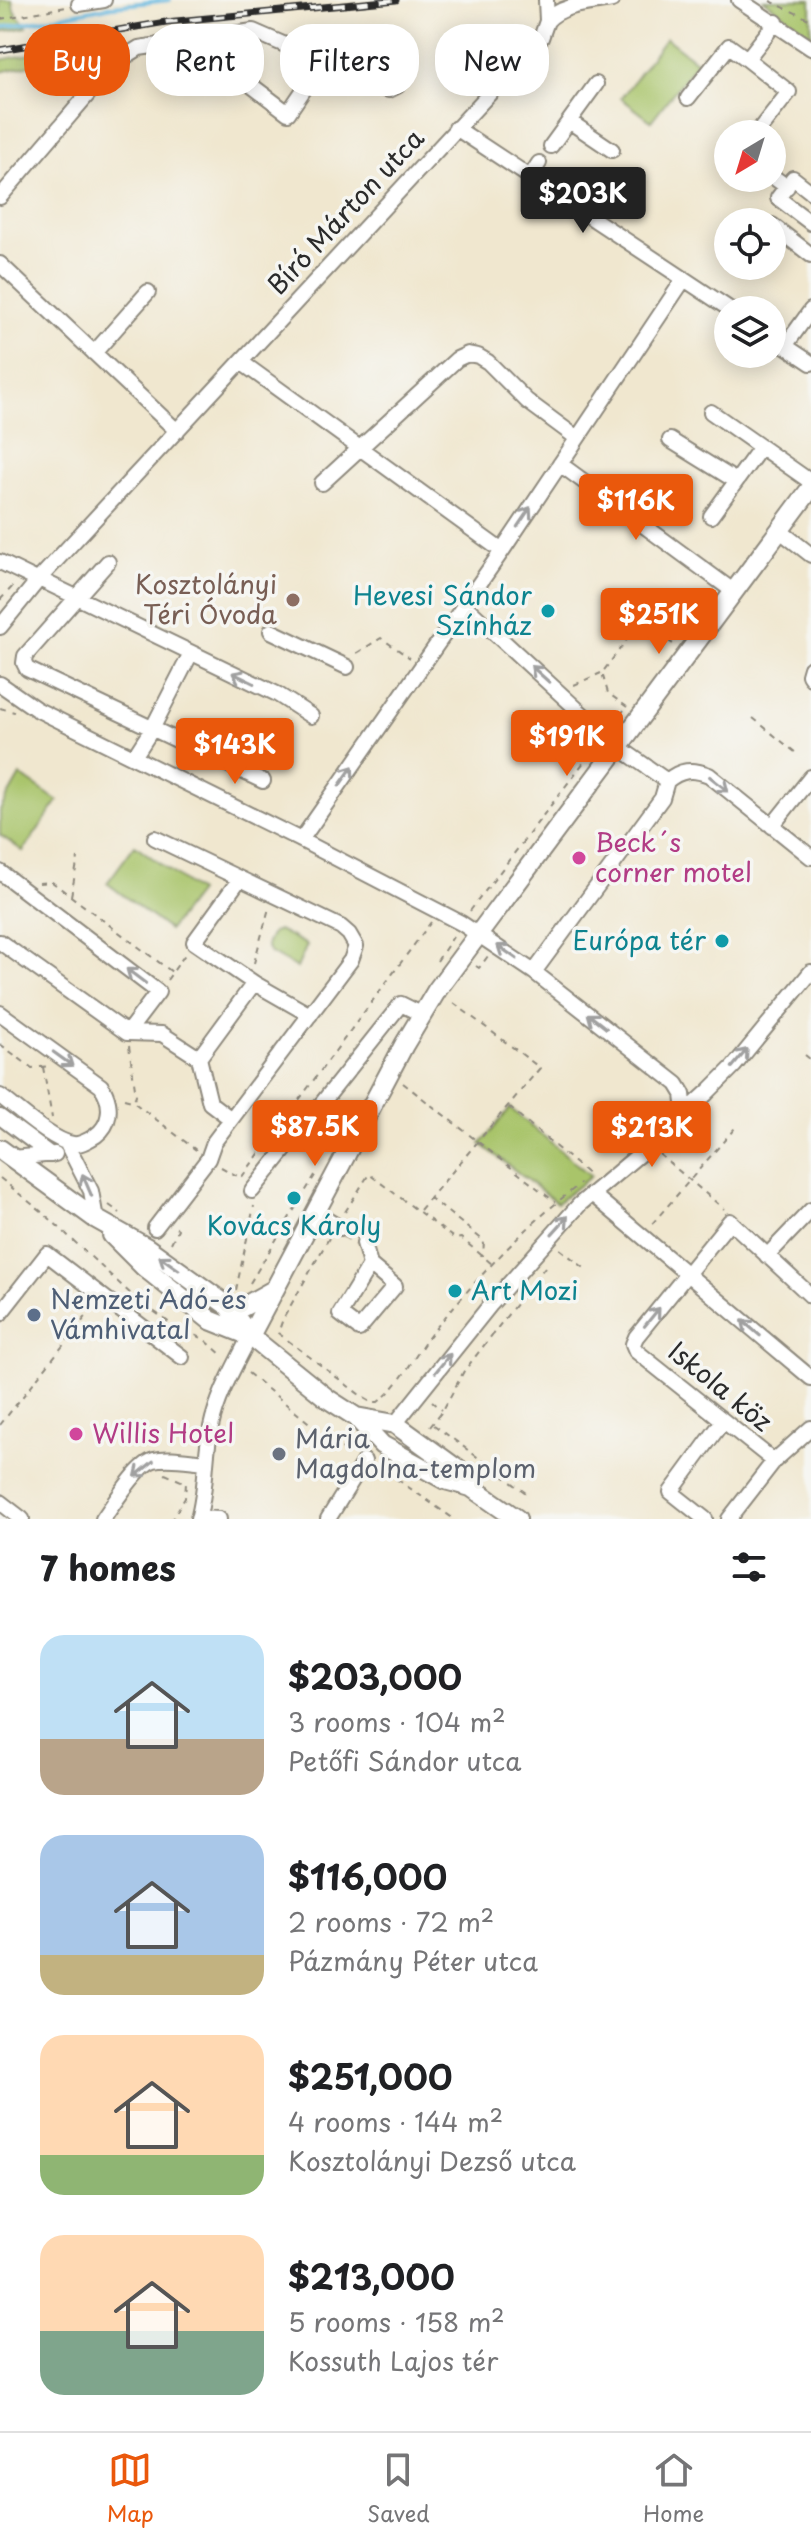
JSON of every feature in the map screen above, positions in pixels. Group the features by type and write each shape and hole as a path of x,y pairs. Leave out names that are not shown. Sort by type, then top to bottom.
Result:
{"main road":[{"path":"250,1336 421,1014 811,485"},
{"path":"6,1154 96,1219 233,1303 243,1307 275,1289"},
{"path":"96,1219 174,1293 215,1323 250,1336 328,1399 356,1417 382,1445 445,1480 471,1487 517,1519"},
{"path":"233,1303 250,1336"},
{"path":"356,1417 395,1424 468,1477 471,1487"}],"street":[{"path":"79,4 104,0"},
{"path":"547,21 549,0 572,7"},
{"path":"547,21 559,11 612,0"},
{"path":"739,0 811,48"},
{"path":"549,30 572,7"},
{"path":"747,59 776,22"},
{"path":"688,98 729,46 789,92 767,120"},
{"path":"0,197 101,79 123,58 146,47"},
{"path":"551,146 596,84"},
{"path":"264,95 288,113 300,96"},
{"name":"Bíró Márton utca","path":"0,627 6,614 486,96"},
{"path":"569,121 612,150"},
{"path":"456,128 714,299"},
{"path":"530,177 539,163"},
{"path":"811,192 793,178 778,198 811,223"},
{"path":"786,236 811,255"},
{"path":"0,264 177,431"},
{"path":"301,840 502,551 684,279"},
{"path":"94,353 148,292"},
{"path":"786,333 811,310"},
{"path":"786,346 811,363"},
{"path":"322,483 457,359 468,354 488,362 527,401 577,438"},
{"path":"241,362 502,551"},
{"path":"711,412 811,485"},
{"path":"670,440 736,481"},
{"path":"711,516 761,447"},
{"path":"560,464 733,591"},
{"path":"779,530 811,555"},
{"path":"3,562 277,694 311,716"},
{"path":"108,562 25,656 27,669 263,781"},
{"path":"464,605 617,746 667,781"},
{"path":"271,631 347,667"},
{"path":"134,757 191,653"},
{"path":"811,668 811,678"},
{"path":"0,684 36,709 301,840 478,933 534,972 677,1084 683,1094 685,1113"},
{"path":"0,698 36,709"},
{"path":"667,781 685,771 702,772 811,857"},
{"path":"772,826 811,777"},
{"path":"534,972 654,809 665,792 667,781"},
{"path":"155,838 341,927 356,946 351,960 214,1142 208,1159 159,1223"},
{"path":"0,872 158,992 127,1033"},
{"path":"239,880 194,942 310,1015"},
{"path":"0,942 127,1033 162,1034 199,1058 210,1103 231,1119"},
{"path":"395,1424 491,1304 580,1204 587,1188 685,1113 734,1066 811,972"},
{"path":"199,1058 252,981"},
{"path":"252,1191 401,1004 421,1014"},
{"path":"0,1013 101,1086 106,1094 109,1112 102,1131 94,1138 51,1155 6,1154"},
{"path":"0,1096 69,1148 91,1191 96,1219"},
{"path":"0,1117 51,1155"},
{"path":"587,1188 811,1378"},
{"path":"767,1256 811,1210"},
{"path":"314,1212 338,1227"},
{"path":"687,1274 730,1221 811,1296"},
{"path":"364,1243 370,1265 395,1286 358,1328 340,1314 370,1265"},
{"path":"0,1314 47,1254 182,1357"},
{"name":"Iskola köz","path":"687,1274 636,1337 633,1344 636,1351 774,1461"},
{"path":"219,1519 198,1518 213,1418 250,1336"},
{"path":"705,1519 671,1492 723,1421"},
{"path":"729,1519 774,1461 811,1428"},
{"path":"328,1519 364,1461"},
{"path":"103,1519 150,1462 206,1462"},
{"path":"0,1502 22,1519"}],"path":[{"path":"771,0 811,20"},
{"path":"0,19 79,4"},
{"path":"559,691 602,673 628,638 655,631 687,654"},
{"path":"357,653 381,638 422,667"},
{"path":"602,673 608,693 640,717"},
{"path":"753,718 796,753"},
{"path":"71,897 78,858"},
{"path":"18,885 52,882 172,972"},
{"path":"252,981 272,895"},
{"path":"241,1178 431,921"},
{"path":"158,992 194,942"},
{"path":"420,1211 540,1068 437,990"},
{"path":"127,1033 136,1095 133,1102"},
{"path":"805,1055 811,1060"},
{"path":"43,1067 53,1119"},
{"path":"390,1072 557,1203"},
{"path":"106,1094 133,1102 208,1159 241,1178 252,1191 256,1198 233,1303"},
{"path":"508,1106 590,1177"},
{"path":"642,1236 735,1128"},
{"path":"657,1152 723,1207 730,1221"},
{"path":"492,1264 461,1238 455,1239 369,1174 283,1319 278,1333 371,1402 378,1402 400,1381 432,1332 492,1264 506,1247 557,1203 587,1188"},
{"path":"0,1178 49,1218 133,1296 171,1324 204,1339 236,1364"},
{"path":"91,1191 129,1219"},
{"path":"429,1197 484,1241 483,1257"},
{"path":"159,1223 178,1229 168,1247"},
{"path":"559,1248 587,1270"},
{"path":"530,1496 433,1424 464,1371 549,1260"},
{"path":"0,1425 102,1297"},
{"path":"249,1373 335,1444 392,1477 454,1519"},
{"path":"160,1472 186,1483 185,1498 172,1519"},
{"path":"386,1478 392,1477"}],"green space":[{"path":"0,0 12,0 24,28 0,32"},
{"path":"764,0 811,0 811,35"},
{"path":"666,38 697,62 651,121 621,98"},
{"path":"24,55 24,67 0,72 0,60"},
{"path":"20,775 58,801 23,851 0,835 0,810"},
{"path":"135,845 198,892 169,930 107,883"},
{"path":"278,930 307,945 297,968 269,952 266,945 272,933"},
{"path":"510,1108 591,1176 557,1203 481,1144"}],"waterway":[{"path":"0,28 113,6 170,0"}],"tunnel":[{"path":"340,1228 364,1243"}],"railway":[{"path":"0,50 166,22 396,0"}],"place":[{"name":"Kosztolányi Téri Óvoda","path":"293,600"},
{"name":"Hevesi Sándor Színház","path":"548,611"},
{"name":"Beck´s corner motel","path":"579,858"},
{"name":"Európa tér","path":"722,941"},
{"name":"Kovács Károly","path":"294,1198"},
{"name":"Art Mozi","path":"455,1291"},
{"name":"Nemzeti Adó-és Vámhivatal","path":"34,1315"},
{"name":"Willis Hotel","path":"76,1434"},
{"name":"Mária Magdolna-templom","path":"279,1454"}]}
